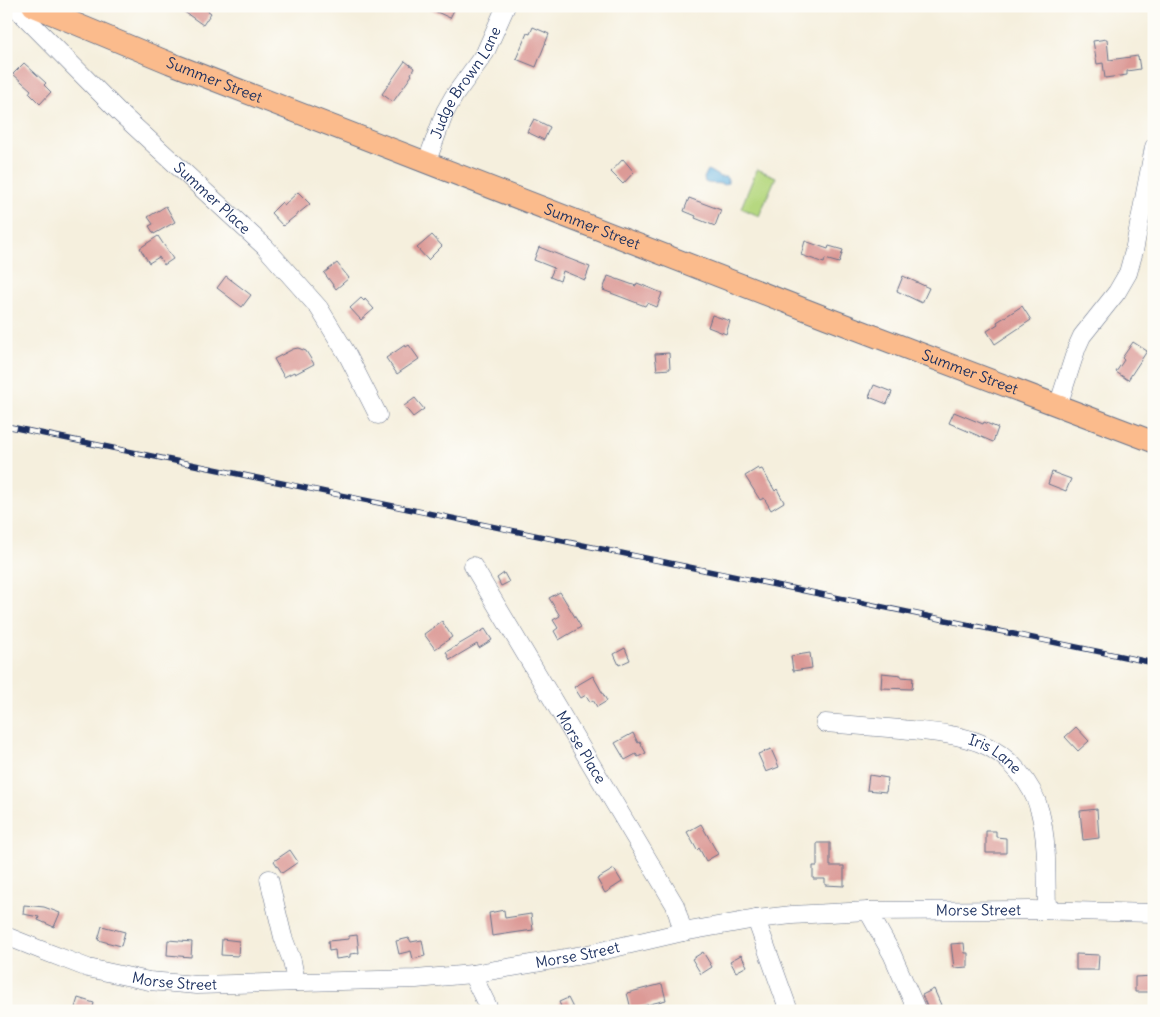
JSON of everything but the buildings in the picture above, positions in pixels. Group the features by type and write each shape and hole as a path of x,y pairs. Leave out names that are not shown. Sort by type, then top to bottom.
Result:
{"main road":[{"name":"Summer Street","path":"33,6 170,63 827,318 1154,442"}],"street":[{"name":"Summer Place","path":"14,6 120,113 265,247 319,308 350,361 378,415"},
{"name":"Judge Brown Lane","path":"427,162 445,112 454,96 485,53 506,6"},
{"path":"1058,406 1082,336 1117,292 1129,268 1154,147"},
{"name":"Morse Place","path":"473,566 674,905 683,932"},
{"name":"Iris Lane","path":"826,723 949,735 980,743 1006,760 1022,777 1037,800 1044,834 1047,910"},
{"path":"269,879 296,982"},
{"name":"Morse Street","path":"6,936 88,968 149,981 197,985 416,979 472,974 588,954 683,932 756,919 802,914 868,911 1047,910 1154,913"},
{"path":"868,911 892,954 917,1011"},
{"path":"756,919 789,1011"},
{"path":"472,974 490,1011"}],"green space":[{"path":"757,169 776,177 759,216 741,208"}],"water":[{"path":"708,170 720,177 726,177 728,183 725,185 705,182 704,178"}],"railway":[{"path":"6,426 1154,663"}]}
